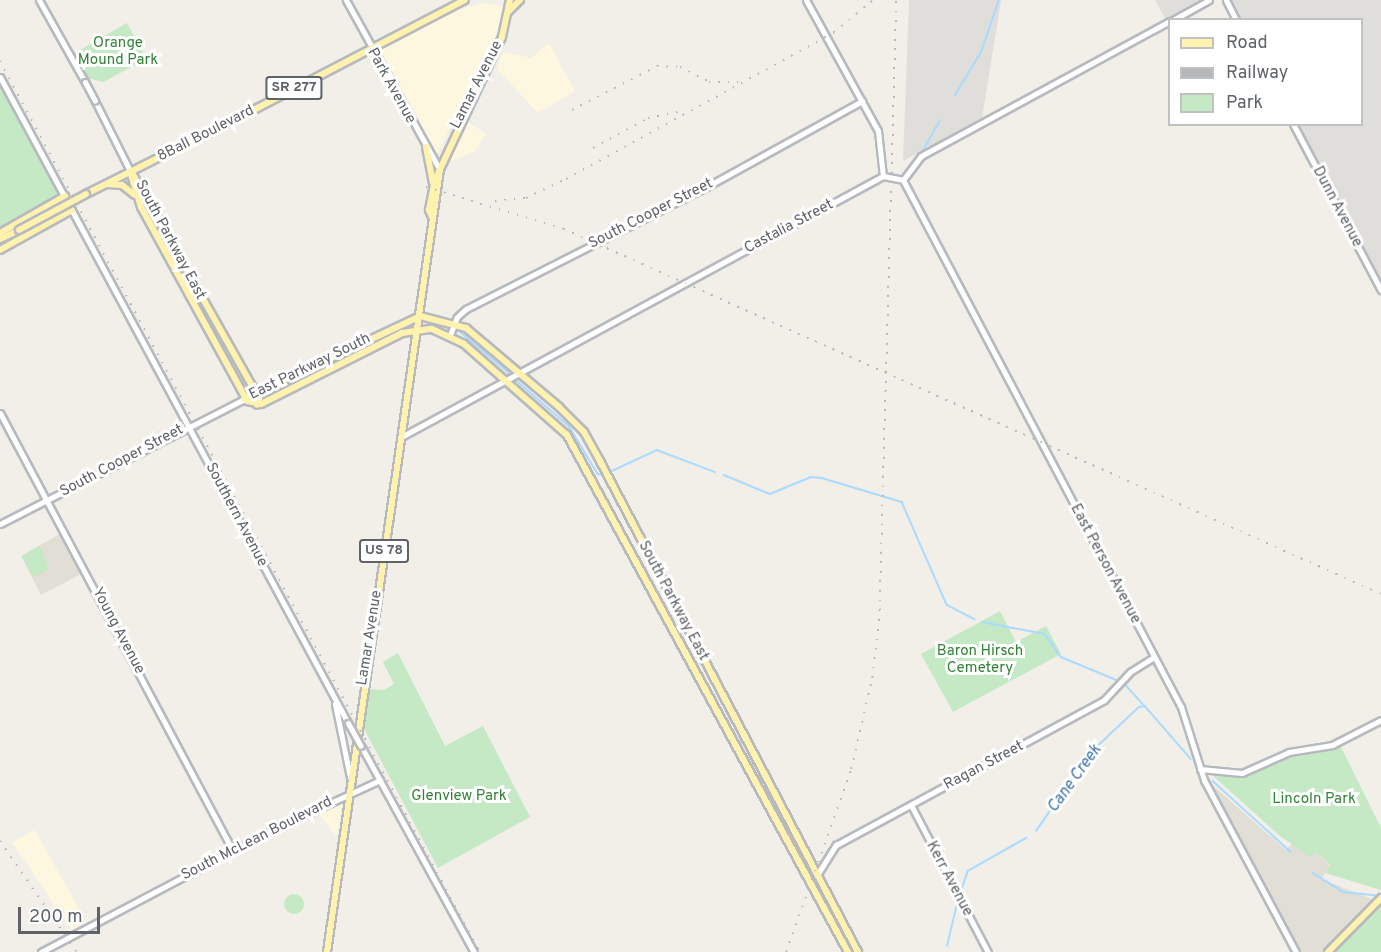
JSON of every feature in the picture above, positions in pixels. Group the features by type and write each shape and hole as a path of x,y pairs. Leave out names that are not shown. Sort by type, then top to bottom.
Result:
{"main road":[{"path":"39,0 85,82 130,171"},
{"name":"Park Avenue","path":"346,0 369,47 440,170"},
{"name":"SR 277","path":"369,47 465,0"},
{"name":"Lamar Avenue","path":"432,217 429,210 433,186 457,123 488,68 508,13 510,0"},
{"path":"508,13 520,0"},
{"path":"806,0 878,131 883,176 903,180 921,156 1168,22"},
{"path":"1175,18 1209,0"},
{"path":"1226,0 1235,18"},
{"name":"8Ball Boulevard","path":"130,171 242,116 369,47"},
{"name":"Southern Avenue","path":"0,77 474,952"},
{"name":"South Cooper Street","path":"450,335 455,322 466,309 708,186 862,101"},
{"name":"Dunn Avenue","path":"1294,126 1381,290"},
{"path":"426,147 433,186"},
{"name":"Lamar Avenue","path":"327,952 351,768 440,170"},
{"name":"SR 277","path":"0,240 130,171"},
{"name":"South Parkway East","path":"130,171 137,197 244,399"},
{"name":"South Parkway East","path":"130,171 256,395 257,405"},
{"name":"Castalia Street","path":"401,437 883,176"},
{"name":"East Person Avenue","path":"903,180 1185,717 1200,769 1296,952"},
{"path":"103,184 122,185 137,197"},
{"path":"0,233 65,196"},
{"path":"0,250 72,210"},
{"path":"173,265 181,261"},
{"path":"421,305 430,317 427,328"},
{"name":"South Parkway East","path":"420,316 455,322 519,373 584,432 858,952"},
{"name":"East Parkway South","path":"244,399 420,316"},
{"name":"South Parkway East","path":"417,329 427,328 450,335 506,381 576,448 848,952"},
{"name":"East Parkway South","path":"244,399 257,405 417,329"},
{"name":"South Cooper Street","path":"0,524 244,399"},
{"name":"Young Avenue","path":"0,413 233,850"},
{"name":"Ragan Street","path":"817,875 836,846 1104,700 1128,674 1154,657"},
{"path":"334,697 350,777"},
{"path":"1200,769 1242,773 1289,752 1332,745 1381,720"},
{"path":"351,768 365,786 373,768"},
{"name":"South McLean Boulevard","path":"41,952 233,850 349,792 380,780"},
{"name":"Kerr Avenue","path":"911,806 988,952"},
{"path":"1328,952 1380,899"}],"shaded area":[{"path":"909,0 1001,0 982,119 903,161"},
{"path":"1155,0 1202,0 1168,18 1166,20"},
{"path":"1232,0 1381,0 1381,280 1299,126 1363,126 1363,18 1241,18"},
{"path":"483,3 503,6 497,34 436,156 379,50 456,10"},
{"path":"549,43 575,91 538,113 497,69 503,52 531,58"},
{"path":"464,120 487,134 474,152 449,162"},
{"path":"63,532 83,573 41,595 21,556"},
{"path":"1209,782 1286,850 1293,843 1316,852 1330,866 1321,879 1372,899 1322,952 1301,952 1297,947"},
{"path":"343,799 337,836 336,836 317,812"},
{"path":"35,830 86,922 71,930 12,842"}],"green space":[{"name":"Orange Mound Park","path":"127,23 147,59 103,82 84,77 73,54"},
{"path":"0,83 59,193 0,230"},
{"path":"40,546 49,569 33,577 22,556"},
{"name":"Baron Hirsch Cemetery","path":"1000,611 1016,642 1046,626 1061,654 953,712 921,654"},
{"name":"Glenview Park","path":"398,653 445,746 483,726 530,817 438,868 362,725 369,689 384,690 394,684 383,662"},
{"name":"Lincoln Park","path":"1340,745 1381,828 1381,890 1325,873 1330,865 1316,852 1310,857 1280,836 1212,775 1247,777 1292,756"},
{"path":"290,894 298,894 304,900 304,908 298,914 290,914 284,908 284,900"},
{"path":"1381,904 1381,952 1333,952 1357,927"}],"waterway":[{"path":"955,95 981,52 999,0"},
{"path":"923,150 940,121"},
{"path":"457,329 510,374"},
{"path":"516,380 569,426 598,474 605,475"},
{"path":"612,471 657,450 715,472"},
{"path":"724,475 770,494 811,477 822,478 902,502 947,605 975,619"},
{"path":"982,622 1045,634 1061,657 1119,681"},
{"path":"1124,683 1144,705"},
{"name":"Cane Creek","path":"1036,831 1091,752 1139,707 1145,706 1191,759"},
{"name":"Cane Creek","path":"1213,781 1291,852"},
{"name":"Cane Creek","path":"962,888 968,871 1026,838"},
{"name":"Cane Creek","path":"1313,873 1343,892 1381,896"},
{"name":"Cane Creek","path":"947,946 957,904"}],"railway":[{"path":"495,201 526,198 566,179 834,32 873,0"},
{"path":"786,952 851,769 872,678 879,620 896,0"},
{"path":"0,61 480,952"},
{"path":"572,110 657,66 680,67 709,82 738,82"},
{"path":"593,148 648,118 681,111"},
{"path":"426,187 564,229 1381,594"},
{"path":"0,841 77,952"}]}
